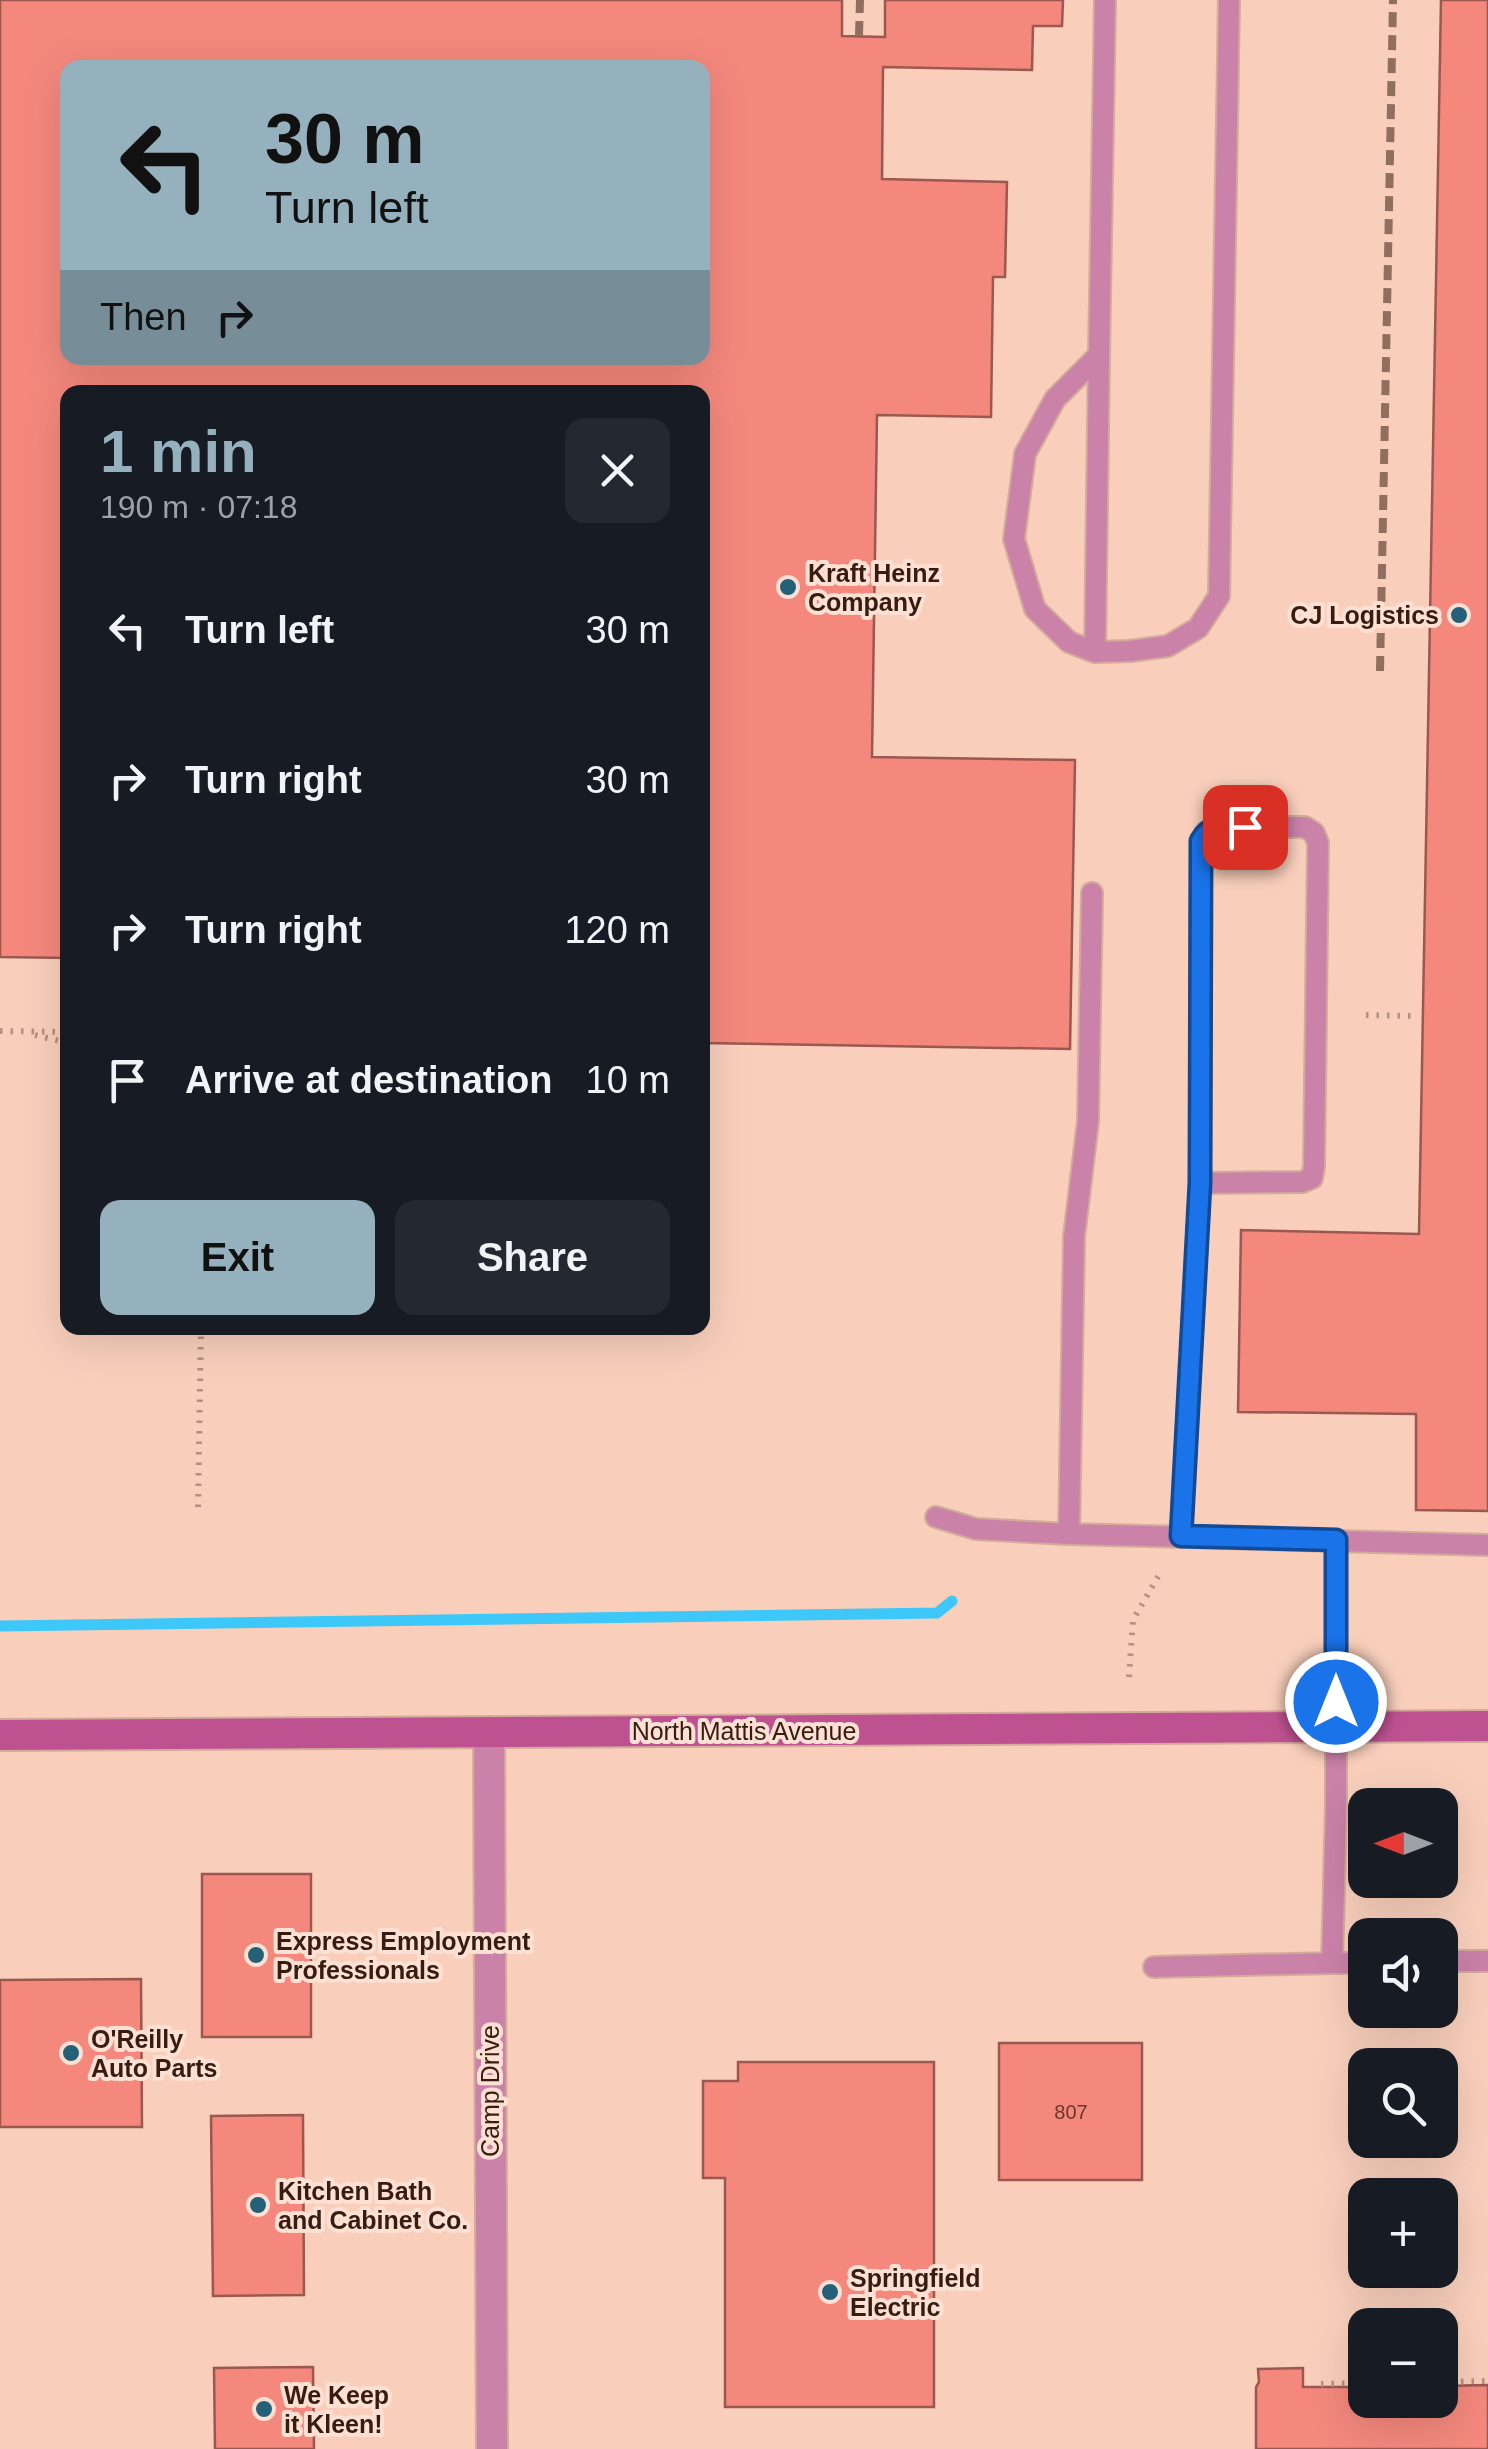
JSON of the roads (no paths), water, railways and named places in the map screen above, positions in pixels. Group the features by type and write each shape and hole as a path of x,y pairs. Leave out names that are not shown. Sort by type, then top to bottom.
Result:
{"main road":[{"name":"North Mattis Avenue","path":"0,1735 1488,1726"}],"street":[{"name":"Camp Drive","path":"489,1732 492,2449"}],"lane":[{"path":"1095,652 1105,0"},
{"path":"1099,355 1055,399 1025,454 1014,539 1035,609 1069,642 1095,652 1168,646 1198,628 1219,596 1229,0"},
{"path":"1181,1536 1200,1183 1201,841 1206,832 1216,827 1305,827 1314,833 1318,843 1312,1178 1302,1182 1200,1183"},
{"path":"1069,1534 1074,1237 1088,1121 1092,893"},
{"path":"936,1517 976,1528 1069,1534 1488,1544"},
{"path":"1332,1963 1336,1540"},
{"path":"1458,1962 1488,1961"},
{"path":"1154,1967 1348,1963"}],"waterway":[{"path":"0,1626 937,1613 952,1601"}],"railway":[{"path":"859,36 860,0"},
{"path":"1380,671 1393,0"}],"place":[{"name":"Kraft Heinz Company","path":"788,587"},
{"name":"CJ Logistics","path":"1459,615"},
{"name":"Express Employment Professionals","path":"256,1955"},
{"name":"O'Reilly Auto Parts","path":"71,2053"},
{"name":"Kitchen Bath and Cabinet Co.","path":"258,2205"},
{"name":"Springfield Electric","path":"830,2292"},
{"name":"We Keep it Kleen!","path":"264,2409"}]}
